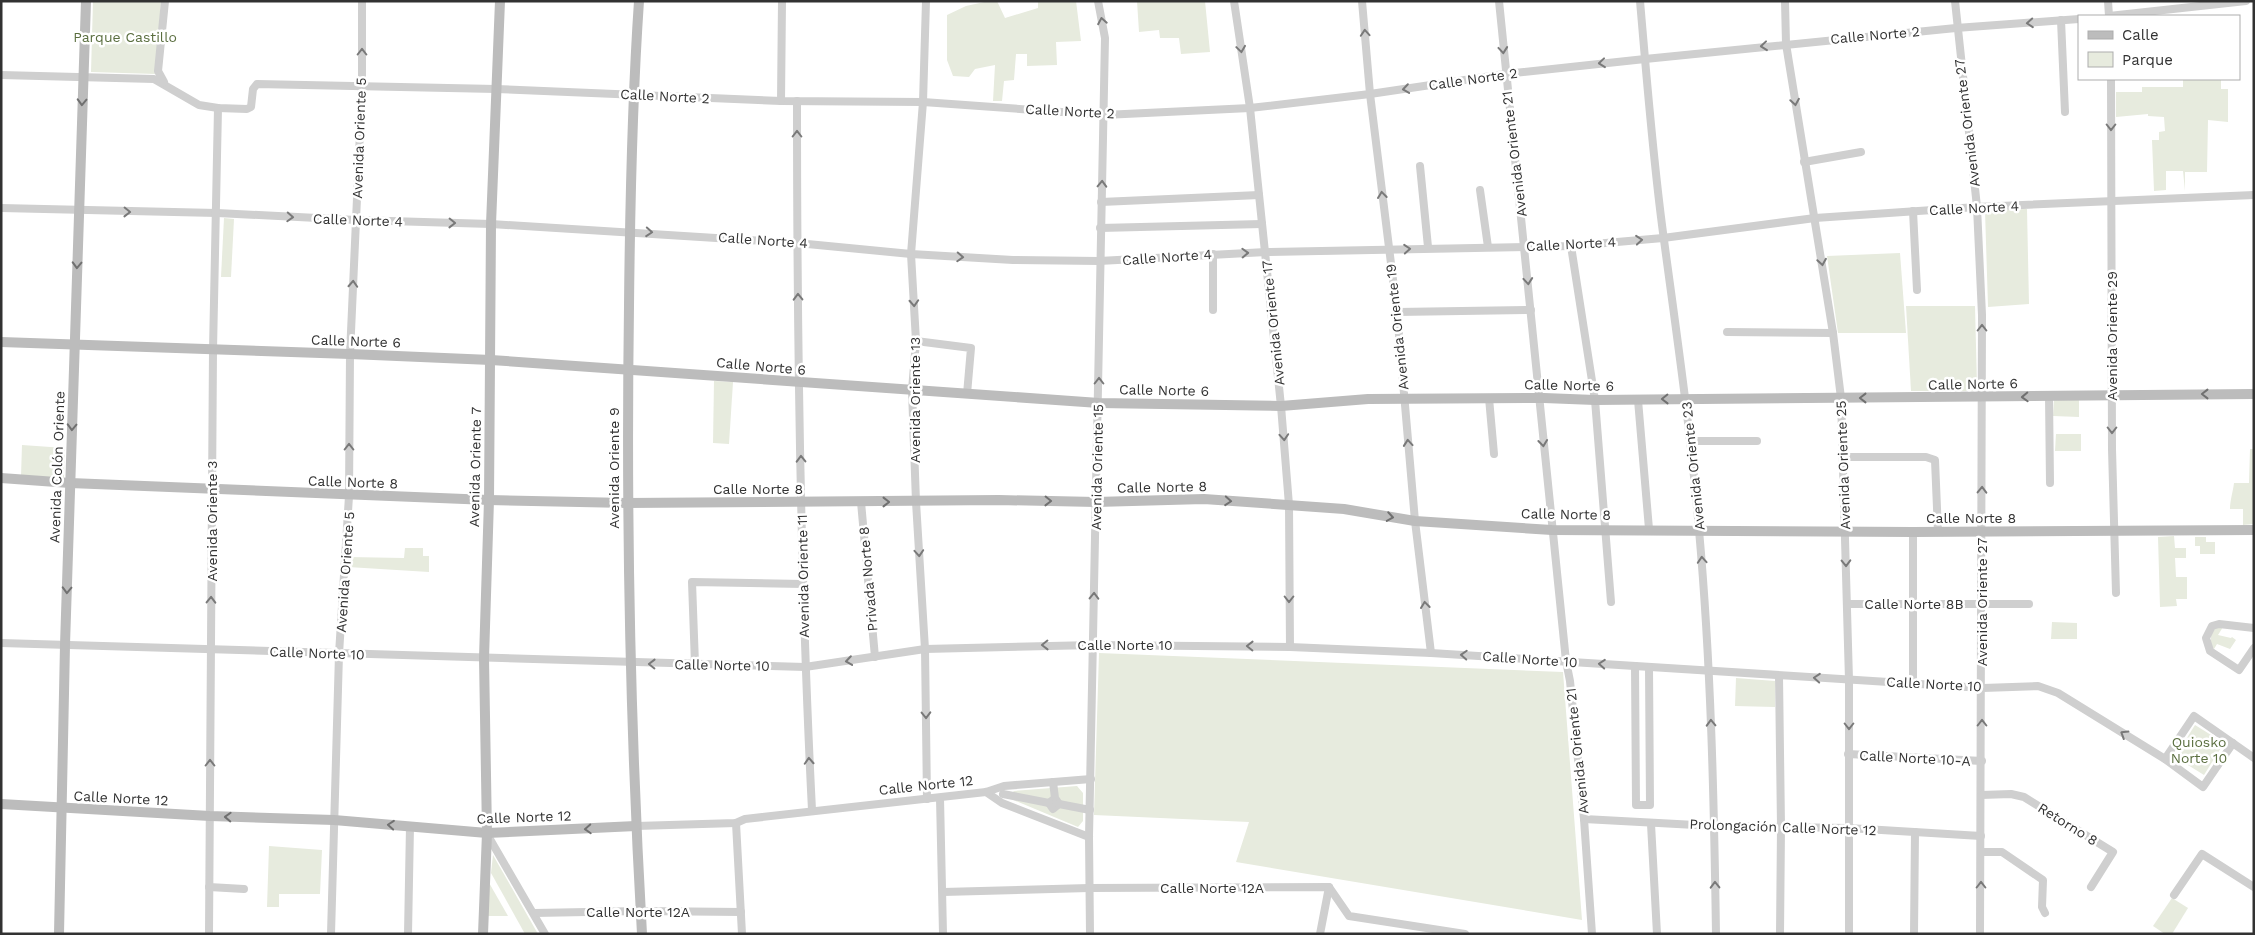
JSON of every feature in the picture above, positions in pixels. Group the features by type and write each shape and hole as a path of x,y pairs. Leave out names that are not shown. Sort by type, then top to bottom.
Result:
{"street":[{"name":"Avenida Colón Oriente","path":"58,934 65,644 86,1"},
{"path":"165,1 158,71 162,80 167,85"},
{"name":"Avenida Oriente 5","path":"331,934 339,654 350,496 350,354 362,87 362,1"},
{"name":"Avenida Oriente 7","path":"483,934 487,833 484,658 491,360 491,224 500,1"},
{"name":"Avenida Oriente 9","path":"638,1 632,94 627,503 630,663 642,934"},
{"path":"781,101 782,1"},
{"name":"Avenida Oriente 13","path":"926,1 924,102 911,254 916,341 912,390 916,502 925,649 927,799"},
{"name":"Avenida Oriente 15","path":"1090,934 1089,837 1099,403 1099,262 1105,38 1098,1"},
{"name":"Avenida Oriente 17","path":"1234,1 1250,108 1281,406 1289,505 1290,647"},
{"name":"Avenida Oriente 19","path":"1362,1 1370,94 1396,312 1415,521 1431,653"},
{"name":"Avenida Oriente 21","path":"1499,1 1552,530 1584,819 1592,934"},
{"name":"Avenida Oriente 23","path":"1640,1 1664,238 1686,399 1700,530 1709,671 1716,934"},
{"name":"Avenida Oriente 25","path":"1785,1 1786,44 1833,333 1841,398 1849,680 1849,934"},
{"name":"Avenida Oriente 27","path":"1954,1 1977,207 1982,314 1983,398 1980,604 1983,688 1980,934"},
{"path":"2108,1 2109,15"},
{"path":"2116,15 2182,5 2246,1"},
{"name":"Calle Norte 2","path":"1,75 154,78 199,105 218,108 247,109 251,107 253,89 257,84 632,94 781,101 924,102 1104,115 1250,108 1370,94 1505,74 1786,44 2078,19"},
{"path":"2061,20 2065,112"},
{"name":"Avenida Oriente 29","path":"2111,80 2111,201 2113,230 2112,394 2116,593"},
{"name":"Avenida Oriente 11","path":"797,101 797,243 805,667 812,810"},
{"name":"Avenida Oriente 3","path":"209,934 213,350 218,108"},
{"path":"1804,162 1861,152"},
{"path":"1420,166 1428,247"},
{"path":"1480,190 1488,247"},
{"path":"1101,202 1259,196"},
{"name":"Calle Norte 4","path":"1,208 491,224 630,231 797,243 911,254 1013,260 1099,262 1266,252 1388,250 1428,247 1572,246 1664,238 1815,218 1977,207 2254,196"},
{"path":"1913,211 1917,290"},
{"path":"1100,228 1262,224"},
{"path":"1572,246 1595,400 1611,602"},
{"path":"1213,254 1213,310"},
{"path":"1396,312 1531,310"},
{"path":"1727,332 1833,333"},
{"path":"916,341 971,348 967,394"},
{"name":"Calle Norte 6","path":"1,342 491,360 628,368 799,383 1099,403 1281,406 1368,399 1539,398 1638,400 2254,394"},
{"path":"2049,396 2050,483"},
{"path":"1489,398 1494,454"},
{"path":"1638,400 1649,529"},
{"path":"1690,441 1757,441"},
{"path":"1843,457 1926,457 1935,460 1938,532"},
{"name":"Calle Norte 8","path":"1,478 350,496 627,503 1204,500 1344,509 1415,521 1552,530 1649,529 1913,532 2254,530"},
{"name":"Privada Norte 8","path":"861,502 876,657"},
{"path":"1913,532 1915,603 1913,682"},
{"path":"695,664 692,582 804,584"},
{"name":"Calle Norte 8B","path":"1847,604 2029,604"},
{"path":"2254,628 2219,624 2212,626 2206,635 2207,646 2210,651 2239,670 2254,648"},
{"name":"Calle Norte 10","path":"1,643 805,667 925,649 1094,645 1290,647 1431,653 1779,676 1913,682 1983,688 2038,686 2048,688 2165,759 2203,787 2233,744"},
{"path":"1635,666 1636,805 1650,805 1649,667"},
{"path":"1779,676 1780,934"},
{"path":"2165,759 2194,716 2254,758"},
{"path":"1636,745 1650,744"},
{"name":"Calle Norte 10-A","path":"1848,754 1982,761"},
{"name":"Calle Norte 12","path":"1,804 62,809 334,820 487,833 736,823 745,819 812,810 940,798 1053,782 1091,779"},
{"path":"1048,821 1054,803 1053,782"},
{"path":"1002,803 1003,790 1090,810"},
{"name":"Calle Norte 12","path":"986,792 1002,803 1089,837"},
{"name":"Retorno 8","path":"1981,796 2011,794 2024,797 2113,852 2091,887"},
{"path":"940,798 943,934"},
{"name":"Prolongación Calle Norte 12","path":"1584,819 1651,824 1848,828 1981,836"},
{"path":"736,823 742,934"},
{"path":"1651,824 1657,934"},
{"path":"408,934 410,826"},
{"path":"1914,934 1915,832"},
{"path":"487,833 545,934"},
{"path":"1981,852 2002,852 2043,880 2042,907 2045,913"},
{"path":"2174,895 2202,854 2254,887"},
{"path":"208,887 244,889"},
{"path":"1329,887 1349,916 1463,934"},
{"path":"1320,934 1329,887"},
{"name":"Calle Norte 12A","path":"942,892 1089,888 1329,887"},
{"name":"Calle Norte 12A","path":"534,913 741,912"}],"green space":[{"name":"Parque Castillo","path":"93,1 161,1 156,74 91,72"},
{"path":"997,1 1005,18 1038,8 1038,1 1076,1 1081,41 1056,42 1057,65 1027,66 1027,54 1016,54 1014,80 1004,81 1002,101 993,101 995,65 975,69 969,77 953,76 947,60 947,15 966,6"},
{"path":"1137,1 1205,1 1210,52 1181,54 1179,38 1160,38 1159,30 1139,32"},
{"path":"2183,80 2221,80 2221,89 2228,89 2228,122 2208,120 2207,172 2185,172 2185,191 2183,171 2166,171 2166,190 2154,191 2152,140 2159,140 2159,132 2165,131 2164,117 2148,116 2148,114 2116,117 2116,92 2142,92 2142,87 2183,87"},
{"path":"2027,209 2029,304 1988,307 1985,210"},
{"path":"224,218 234,219 231,277 221,277"},
{"path":"1900,253 1906,333 1838,333 1827,256"},
{"path":"1906,306 1975,306 1977,386 1973,391 1911,391"},
{"path":"714,381 733,382 729,444 713,443"},
{"path":"2054,400 2079,400 2079,417 2053,416"},
{"path":"2056,434 2081,434 2081,451 2055,451"},
{"path":"22,445 65,448 64,478 21,476"},
{"path":"2250,449 2254,449 2254,524 2243,525 2243,509 2230,509 2230,506 2234,483 2249,483"},
{"path":"2174,536 2175,548 2186,548 2186,558 2175,558 2176,577 2187,577 2187,599 2176,599 2177,606 2160,607 2158,537"},
{"path":"2195,537 2206,537 2206,542 2215,542 2215,554 2200,554 2200,546 2195,546"},
{"path":"405,548 423,548 423,556 429,556 429,572 348,567 349,557 404,558"},
{"path":"2052,622 2077,623 2077,639 2051,639"},
{"path":"2219,626 2223,627 2218,635 2232,637 2236,640 2230,649 2217,644 2214,649 2211,647 2211,629"},
{"path":"1099,653 1563,672 1582,920 1236,862 1249,822 1094,815"},
{"path":"1736,678 1775,681 1775,707 1735,706"},
{"name":"Quiosko Norte 10","path":"2195,725 2224,743 2204,775 2175,757"},
{"path":"1077,786 1083,793 1083,821 1078,827 1011,799 1014,791"},
{"path":"269,846 322,850 320,894 279,894 279,907 267,907"},
{"path":"493,855 538,934 525,934 491,873"},
{"path":"488,881 508,916 488,916"},
{"path":"2172,898 2188,908 2172,934 2165,934 2153,926"}]}
